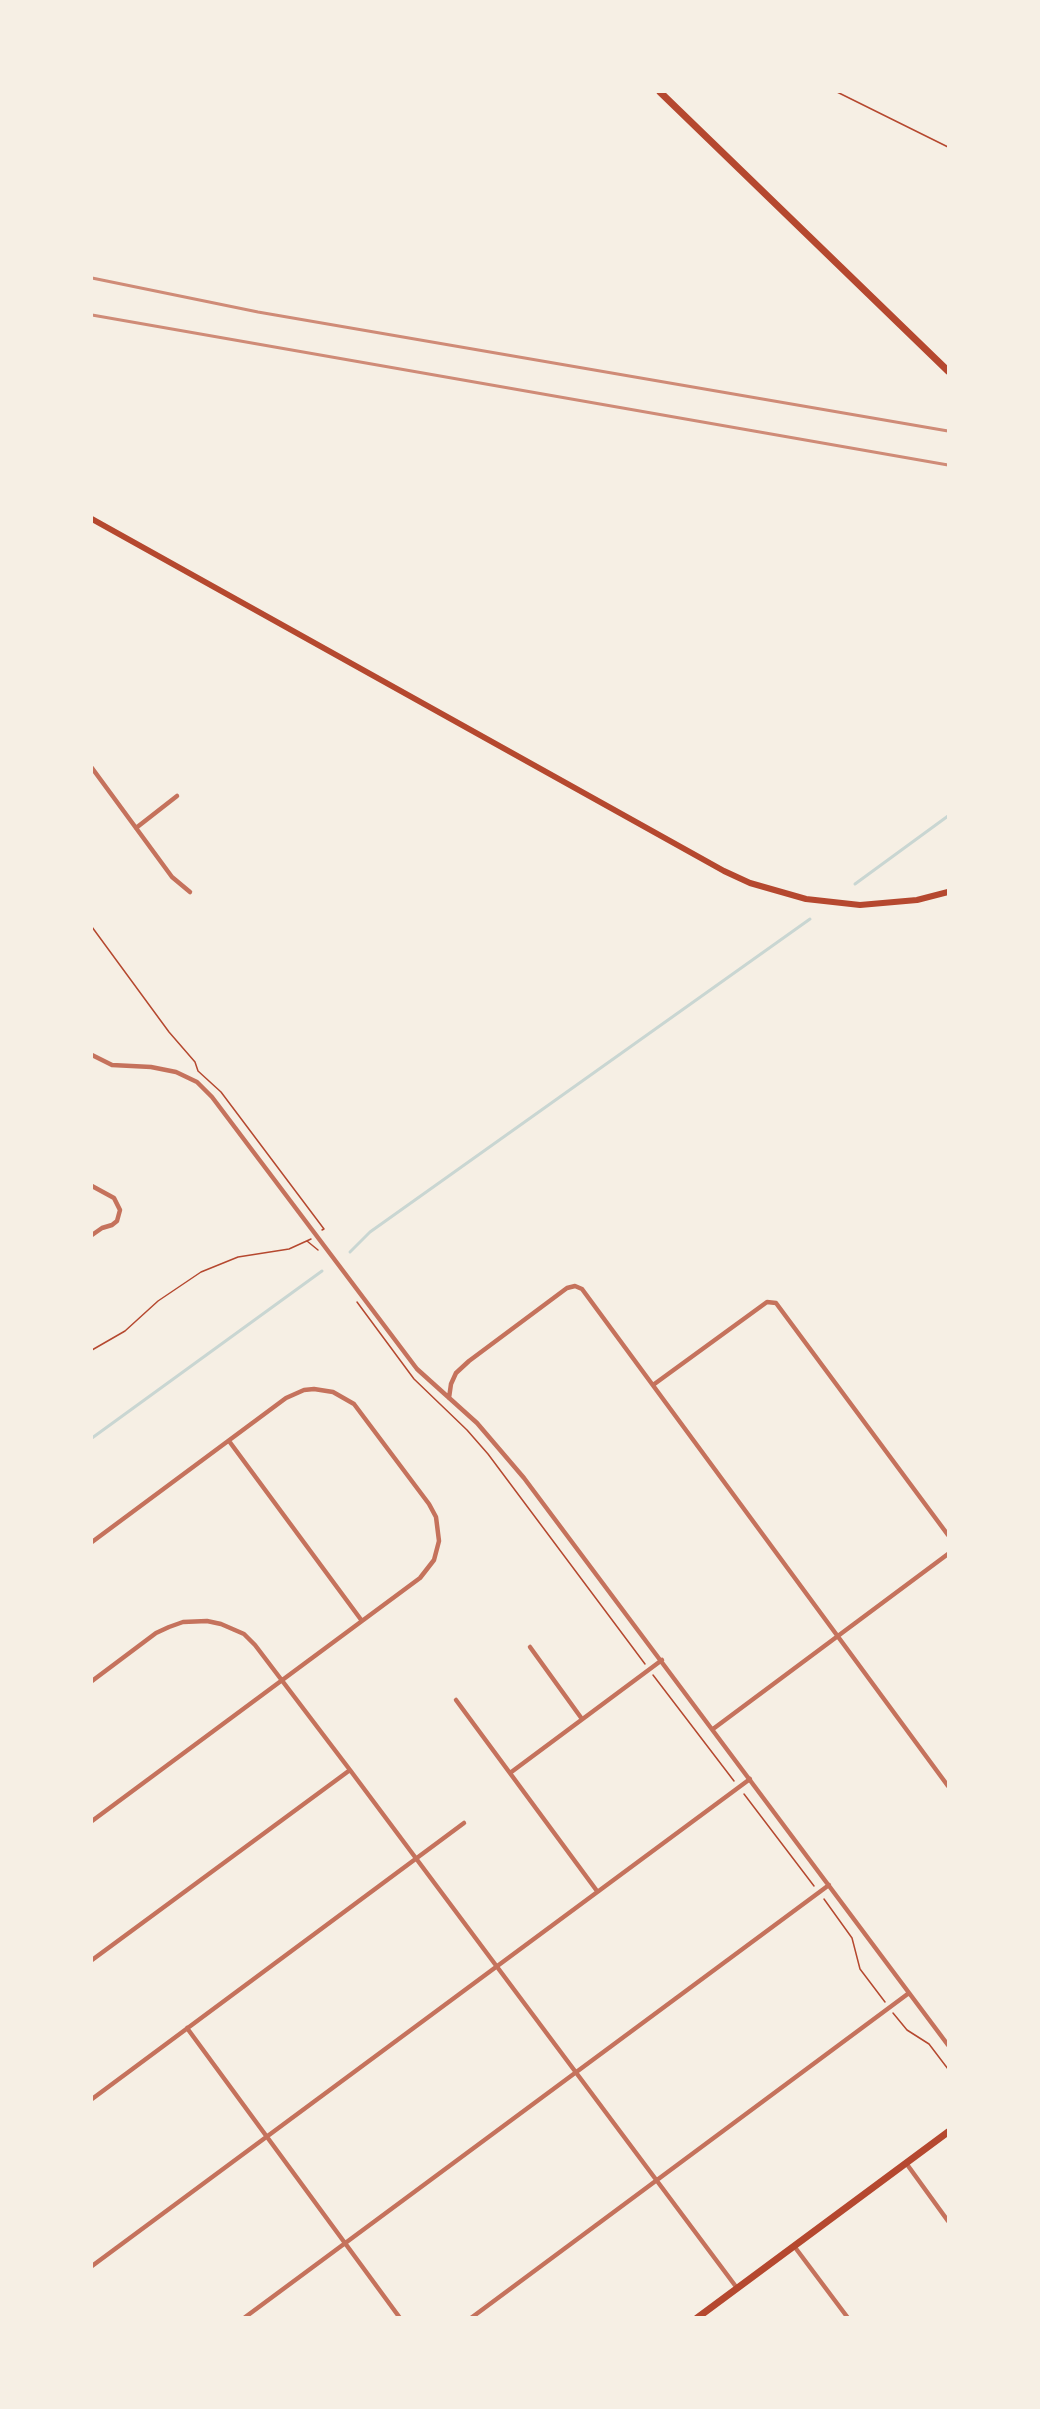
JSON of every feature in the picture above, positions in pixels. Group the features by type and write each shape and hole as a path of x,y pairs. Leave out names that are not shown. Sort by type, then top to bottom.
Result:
{"main road":[{"path":"660,92 948,371"},
{"path":"92,519 742,879 806,899 860,905 917,900 948,892"},
{"path":"697,2318 948,2132"}],"street":[{"path":"92,768 178,884 190,892"},
{"path":"136,828 177,796"},
{"path":"92,1055 112,1065 151,1067 176,1072 188,1076 205,1089 317,1234 406,1357 428,1380 477,1423 507,1457 662,1660 948,2045"},
{"path":"92,1186 114,1198 120,1210 117,1221 92,1235"},
{"path":"449,1398 451,1384 461,1368 567,1288 575,1286 582,1289 948,1786"},
{"path":"653,1385 772,1301 776,1302 948,1535"},
{"path":"92,1542 294,1394 314,1389 333,1392 354,1404 429,1504 439,1529 438,1549 434,1560 420,1578 92,1821"},
{"path":"229,1441 363,1621"},
{"path":"713,1729 948,1554"},
{"path":"92,1681 156,1633 183,1622 207,1621 221,1624 244,1634 255,1645 350,1770 737,2288"},
{"path":"530,1647 582,1719"},
{"path":"510,1773 662,1660"},
{"path":"456,1700 597,1891"},
{"path":"92,1960 350,1770"},
{"path":"92,2266 750,1779"},
{"path":"92,2099 464,1823"},
{"path":"244,2318 829,1885"},
{"path":"471,2318 909,1993"},
{"path":"187,2028 400,2318"},
{"path":"906,2163 948,2221"},
{"path":"794,2246 848,2318"}],"path":[{"path":"837,92 948,147"},
{"path":"92,927 169,1032 195,1062 198,1071 221,1092 324,1228"},
{"path":"92,1350 125,1331 158,1300 201,1272 238,1257 289,1249 308,1241 321,1253"},
{"path":"356,1301 414,1379 467,1430 488,1455 852,1938 860,1969 907,2030 930,2044 948,2069"}],"waterway":[{"path":"855,884 948,816"},
{"path":"350,1252 370,1232 810,919"},
{"path":"92,1438 322,1271"}],"railway":[{"path":"92,278 258,312 948,431"},
{"path":"92,315 948,465"}]}
